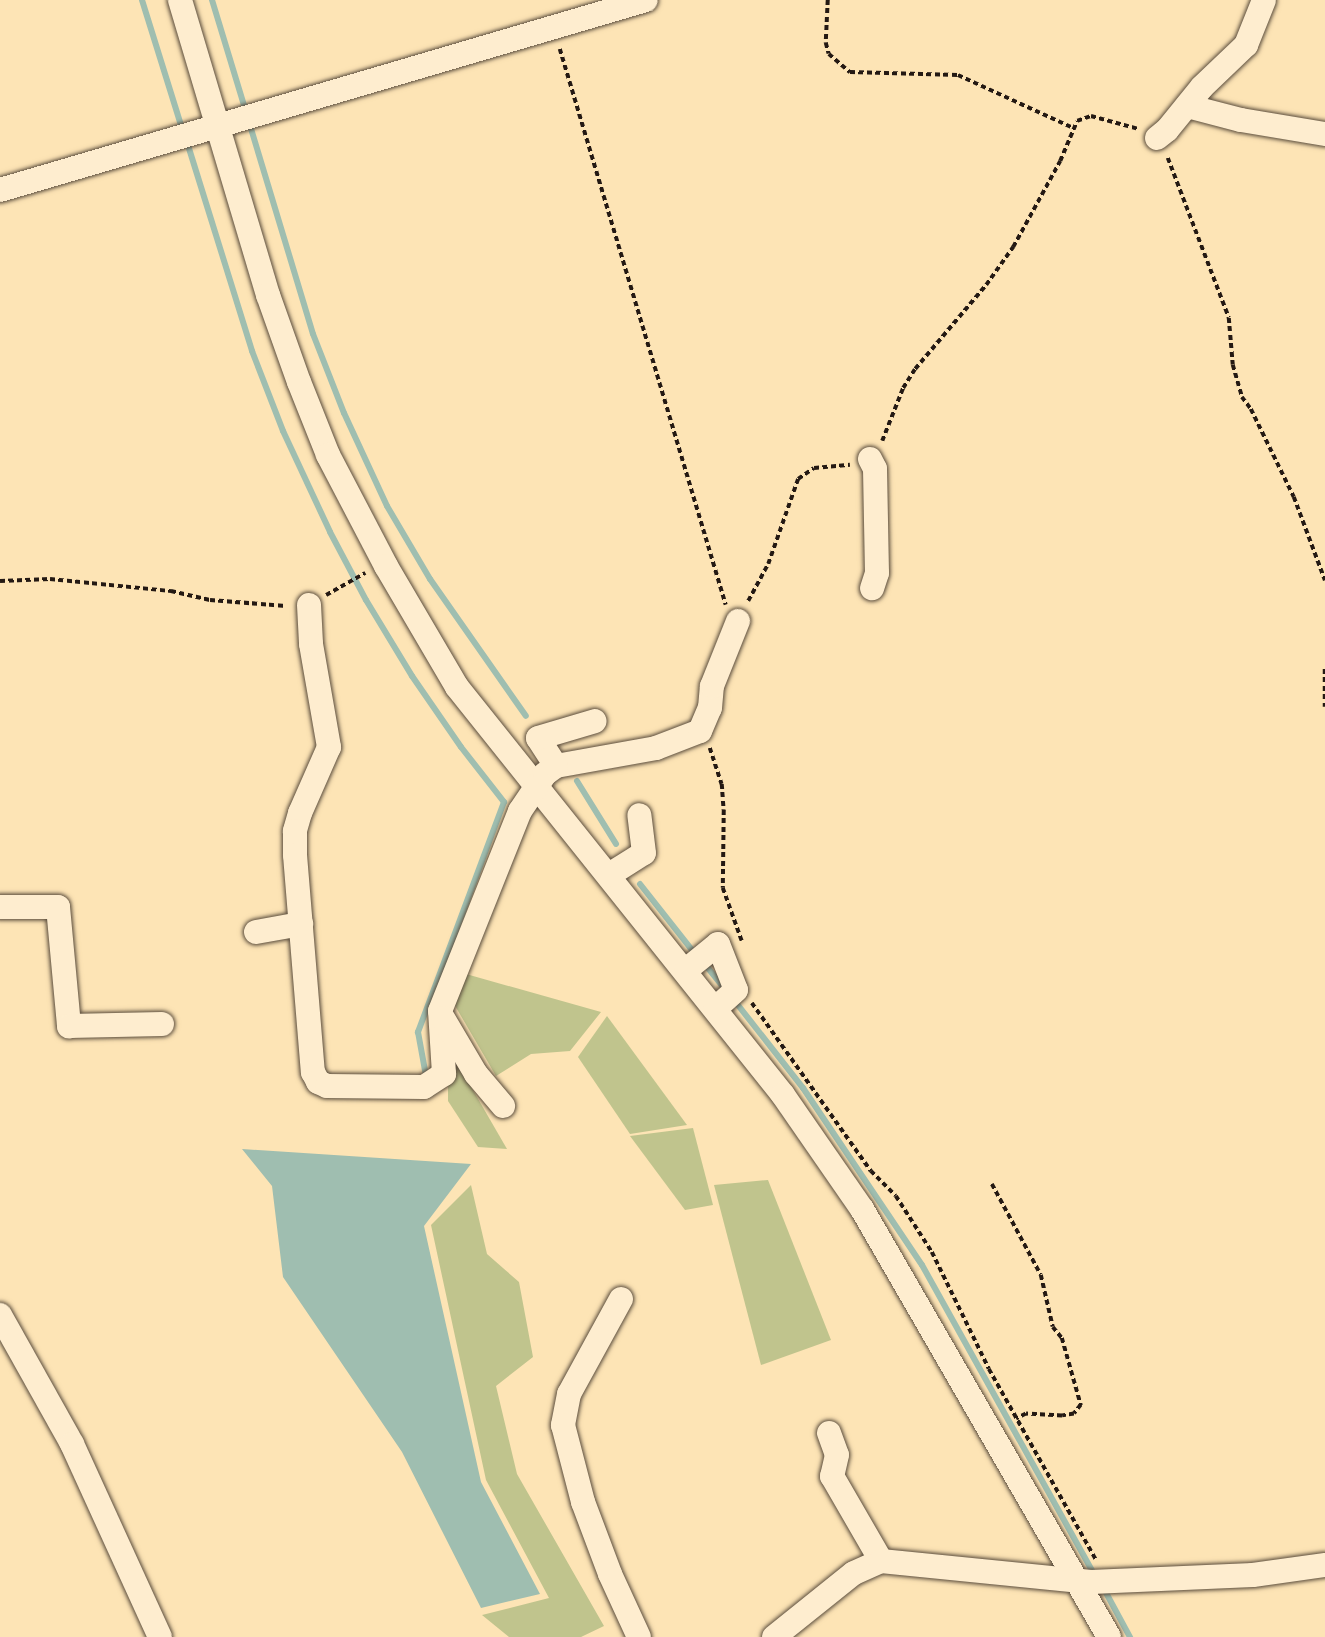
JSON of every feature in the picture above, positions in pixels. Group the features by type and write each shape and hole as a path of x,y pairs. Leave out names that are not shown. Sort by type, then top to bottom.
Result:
{"street":[{"path":"180,0 238,122 268,295 334,466 368,535 457,687 609,875 727,998 783,1095 887,1249 1096,1580 1109,1637"},
{"path":"0,190 646,0"},
{"path":"1157,138 1202,87 1246,45 1264,0"},
{"path":"1187,106 1241,120 1325,134"},
{"path":"870,459 875,469 876,560 872,587"},
{"path":"309,605 311,644 329,747 295,831 313,1072 317,1082 327,1086 424,1087 432,1085 444,1074 440,1011 520,811 556,766 656,748 700,731 710,708 712,686 738,621"},
{"path":"556,766 538,738 596,721"},
{"path":"609,875 644,853 639,815"},
{"path":"0,907 58,907 69,1026 162,1024"},
{"path":"256,932 301,924"},
{"path":"695,963 718,944 727,998"},
{"path":"440,1011 476,1074 503,1107"},
{"path":"621,1299 569,1394 563,1425 583,1503 610,1574 639,1637"},
{"path":"0,1315 72,1444 160,1637"},
{"path":"830,1433 836,1455 832,1476 881,1561"},
{"path":"774,1637 854,1573 881,1561 1096,1580 1253,1575 1325,1565"}],"path":[{"path":"828,0 826,43 829,54 850,72 958,75 1073,128"},
{"path":"554,29 727,608 738,621 768,564 799,479 814,468 855,465 870,459 877,451 903,388 915,369 986,285 1013,247 1060,162 1073,135 1073,128 1083,116 1145,130 1157,138 1167,155 1229,318 1233,365 1242,397 1251,409 1294,497 1325,580"},
{"path":"0,580 50,579 171,591 247,604 297,608 309,605 361,574"},
{"path":"1325,669 1325,707"},
{"path":"700,731 714,754 722,784 723,888 742,942"},
{"path":"727,998 752,1003 870,1171 895,1196 932,1252 1017,1419 1099,1567 1096,1580"},
{"path":"992,1184 1041,1275 1054,1328 1062,1338 1081,1405 1074,1414 1026,1414 1017,1419"}],"green space":[{"path":"466,974 601,1012 570,1051 531,1054 496,1076 454,1004"},
{"path":"607,1016 687,1125 630,1134 578,1057"},
{"path":"448,1047 507,1149 478,1147 448,1101"},
{"path":"693,1128 713,1205 685,1210 630,1136"},
{"path":"768,1180 831,1340 761,1365 714,1185"},
{"path":"471,1185 487,1254 519,1282 533,1357 496,1386 517,1474 604,1626 581,1637 509,1637 482,1615 549,1598 486,1480 431,1225"}],"shaded area":[{"path":"242,1149 471,1164 424,1226 481,1482 540,1594 481,1608 402,1452 283,1277 272,1186"}],"waterway":[{"path":"142,0 183,132"},
{"path":"212,0 246,112"},
{"path":"249,122 313,334 344,413 387,506 430,579 526,716"},
{"path":"187,142 252,351 283,431 330,532 366,600 412,676 461,747 504,802 418,1032 426,1076"},
{"path":"577,781 616,844"},
{"path":"640,884 695,954"},
{"path":"703,962 725,989"},
{"path":"734,1000 803,1088 922,1265 1096,1577"},
{"path":"1104,1589 1130,1637"}]}
